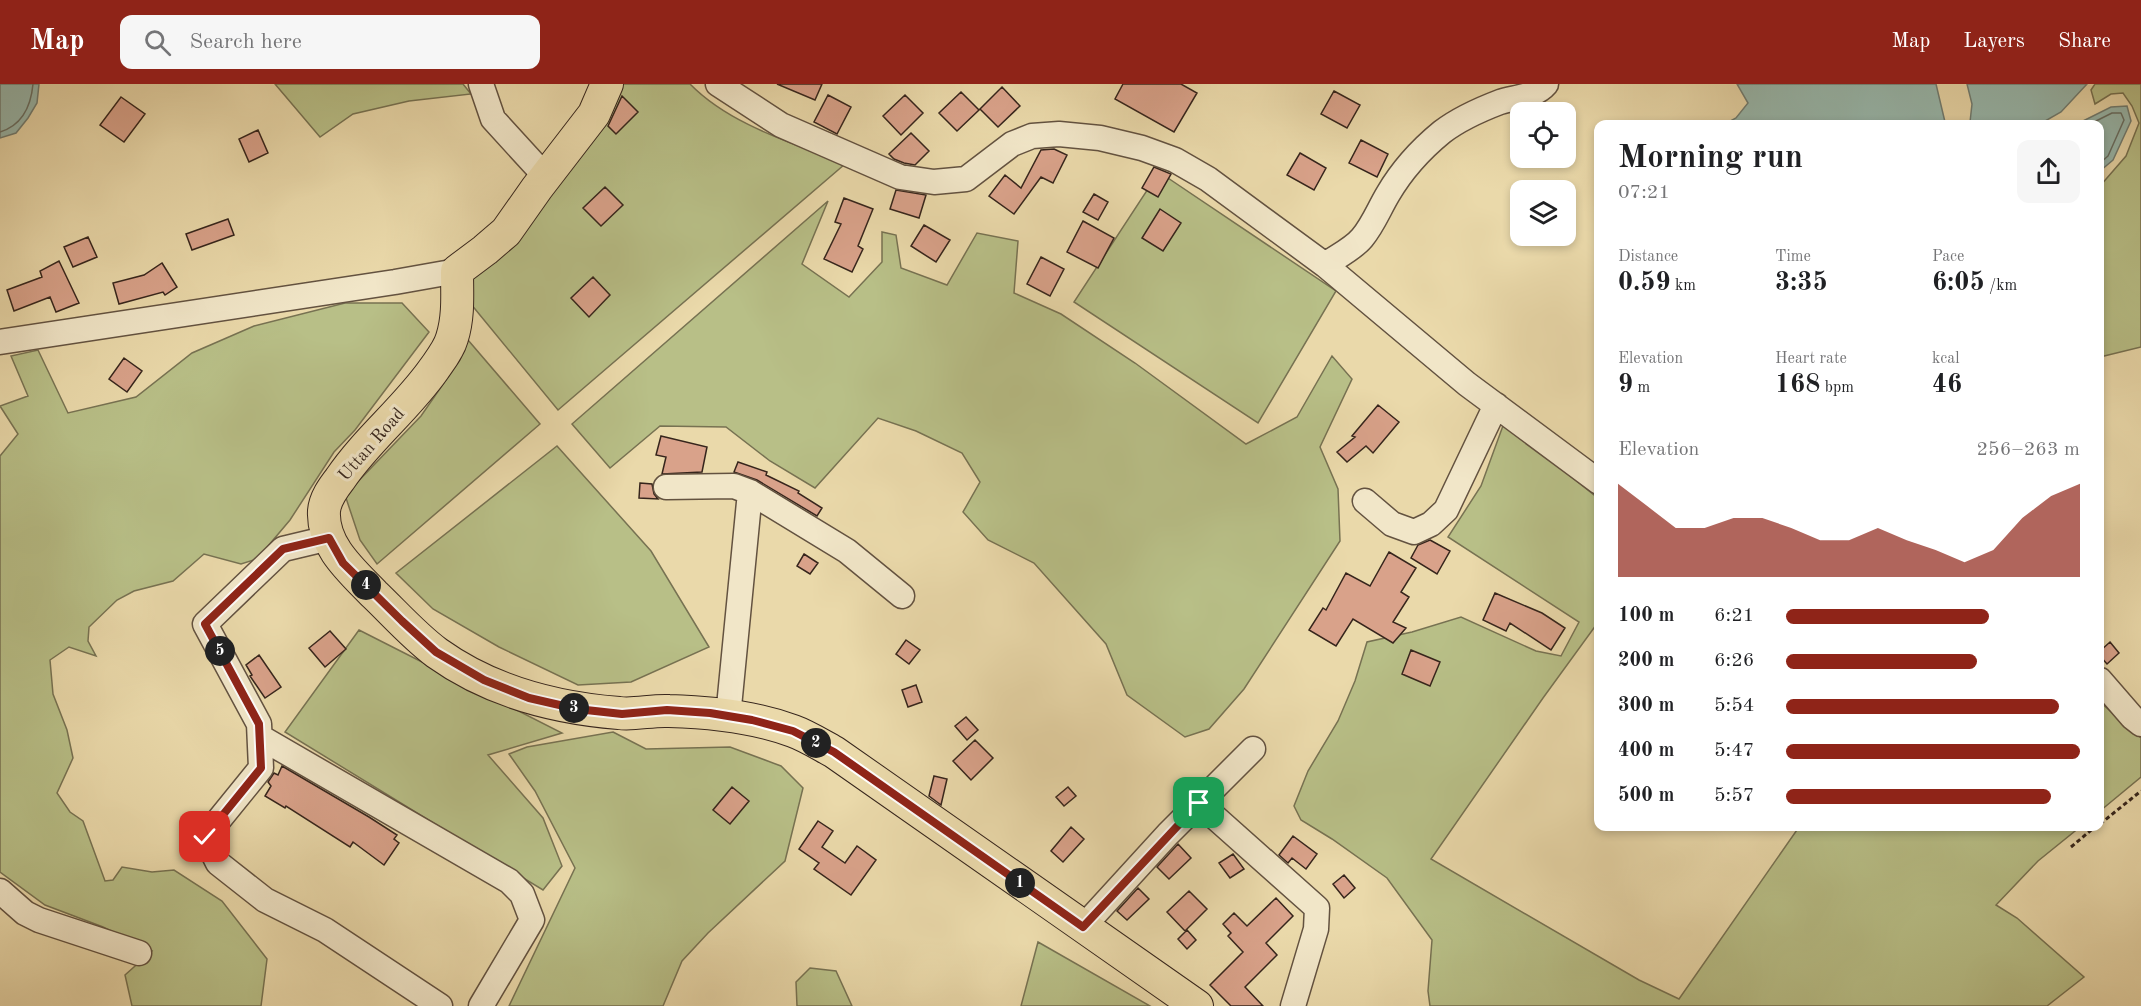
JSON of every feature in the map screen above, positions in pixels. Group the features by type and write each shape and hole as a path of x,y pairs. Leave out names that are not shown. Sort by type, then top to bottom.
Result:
{"main road":[{"path":"457,270 506,232 594,114 607,84"},
{"name":"Uttan Road","path":"457,270 457,314 452,339 444,355 423,386 351,462 330,494 324,511 329,538 343,563 436,652 484,680 529,698 577,709 622,714 667,710 710,713 752,720 793,731 834,752 1197,1006"}],"street":[{"path":"481,84 493,119 546,177"},
{"path":"718,84 781,125 900,177 934,182 966,178 1012,144 1032,136 1059,134 1100,138 1142,148 1174,160 1208,179 1324,265 1467,384 1594,478"},
{"path":"1324,265 1360,241 1403,171 1423,148 1445,130 1472,114 1501,102 1533,93 1546,84"},
{"path":"0,342 396,282 457,270"},
{"path":"1365,501 1392,524 1414,532 1431,524 1446,510 1496,405"},
{"path":"666,487 734,486 750,492 847,552 902,596"},
{"path":"728,717 750,492"},
{"path":"329,538 283,549 205,624 259,724 261,768 205,837 218,863 265,900 325,930 440,1006"},
{"path":"2104,685 2141,724"},
{"path":"260,737 509,880 522,894 532,920 481,1006"},
{"path":"1083,927 1253,749"},
{"path":"1199,803 1317,908 1316,929 1293,1006"},
{"path":"0,891 24,913 39,920 139,952"}],"path":[{"path":"2104,821 2141,791"},
{"path":"2071,847 2090,831"}],"green space":[{"path":"275,84 463,84 471,94 409,101 353,114 320,137"},
{"path":"616,84 690,84 724,111 743,122 845,164 558,410 466,298 475,271"},
{"path":"2095,84 2141,84 2141,347 2104,356 2104,181 2126,156 2139,123 2132,106 2123,93 2111,94 2095,104 2091,90"},
{"path":"1159,172 1336,291 1258,423 1074,302"},
{"path":"828,201 802,264 849,297 882,262 882,232 896,235 901,268 947,285 977,233 1018,241 1014,293 1061,314 1135,363 1246,444 1297,417 1332,356 1352,379 1320,447 1338,489 1340,541 1244,689 1209,729 1185,737 1127,695 1106,644 1034,563 988,540 963,512 980,482 962,453 916,431 878,418 815,488 770,461 726,427 660,426 610,468 572,424"},
{"path":"345,303 402,303 429,332 355,430 334,452 290,520 257,559 241,564 204,554 173,581 134,591 117,600 89,627 88,641 96,656 69,647 50,660 53,694 67,730 73,758 57,793 70,812 83,821 105,881 113,880 122,867 152,872 174,870 222,901 267,959 261,1006 132,1006 125,975 152,951 103,927 45,905 0,872 0,456 18,434 0,406 28,396 11,356 38,350 68,413 136,397 192,353 254,326"},
{"path":"468,340 540,424 377,564 360,540 345,495 421,416 448,377"},
{"path":"1504,423 1594,495 1594,628 1431,859 1639,980 1679,999 1796,831 2075,831 2038,861 1996,905 2017,918 2084,977 2047,1006 1430,1006 1428,991 1432,940 1387,878 1301,820 1294,806 1308,771 1338,721 1355,681 1367,642 1412,632 1461,617 1536,651 1561,656 1579,622 1448,537 1481,486"},
{"path":"557,446 651,551 709,647 631,682 578,685 499,647 433,609 396,573"},
{"path":"359,630 562,733 488,755 543,818 562,866 543,890 285,732"},
{"path":"2104,706 2141,738 2141,777 2104,808"},
{"path":"613,732 646,749 730,747 781,766 803,788 785,861 708,933 682,961 663,1006 509,1006 575,868 535,791 509,754 527,747"},
{"path":"1038,942 1150,1006 1021,1006"},
{"path":"810,968 836,971 852,1006 797,1006 796,982"}],"water":[{"path":"0,84 39,84 37,103 28,118 16,133 0,138"},
{"path":"1737,84 1936,84 1945,120 1732,120 1748,103"},
{"path":"1967,84 2087,84 2061,112 2047,120 1970,120 1972,104"},
{"path":"2127,106 2131,121 2113,160 2104,168 2104,120 2085,120 2111,107"}],"building":[{"path":"777,84 822,84 815,100"},
{"path":"1123,84 1181,84 1197,93 1174,132 1115,99"},
{"path":"1002,87 1020,106 998,127 980,109"},
{"path":"1334,91 1360,105 1347,128 1321,114"},
{"path":"961,92 979,110 957,131 939,113"},
{"path":"828,95 851,107 837,134 814,122"},
{"path":"905,95 923,113 901,135 883,116"},
{"path":"622,96 638,112 616,134 608,126"},
{"path":"121,97 145,114 124,142 100,125"},
{"path":"258,130 268,153 249,162 239,139"},
{"path":"911,133 929,151 915,165 894,159 889,154"},
{"path":"1361,140 1388,154 1377,177 1349,163"},
{"path":"1054,149 1067,155 1053,183 1041,177 1014,214 989,196 1005,175 1021,188 1041,150"},
{"path":"1300,153 1326,168 1314,190 1287,175"},
{"path":"1154,167 1171,174 1158,197 1142,188"},
{"path":"605,187 623,205 601,226 583,208"},
{"path":"896,190 926,195 919,218 890,209"},
{"path":"1094,194 1108,202 1098,220 1083,212"},
{"path":"844,198 873,209 858,246 863,249 852,272 824,259 841,224 835,222"},
{"path":"1160,209 1181,223 1163,251 1142,238"},
{"path":"228,219 234,235 192,250 186,234"},
{"path":"1083,221 1114,238 1098,268 1067,252"},
{"path":"924,225 950,240 936,262 911,246"},
{"path":"88,237 97,257 73,267 64,247"},
{"path":"1041,257 1064,269 1050,296 1027,284"},
{"path":"59,261 79,303 56,312 50,297 14,311 7,290 42,277 40,271"},
{"path":"162,263 177,287 165,295 163,292 119,304 113,283 144,275"},
{"path":"593,277 610,295 589,317 571,298"},
{"path":"124,358 142,371 127,392 109,379"},
{"path":"1378,405 1399,422 1373,453 1366,446 1347,462 1337,452 1355,437 1352,436"},
{"path":"661,436 707,447 702,472 662,474 666,457 656,455"},
{"path":"738,462 767,472 766,475 799,491 798,493 822,508 817,516 757,480 734,472"},
{"path":"640,483 652,484 654,494 658,499 639,498"},
{"path":"1430,540 1450,551 1437,574 1411,558 1418,545"},
{"path":"1389,552 1416,568 1401,592 1409,597 1393,622 1406,628 1393,643 1353,619 1336,646 1309,630 1323,608 1326,610 1346,573 1370,586"},
{"path":"804,554 818,563 810,574 797,566"},
{"path":"1495,593 1542,613 1565,628 1551,650 1510,623 1506,631 1483,620"},
{"path":"330,631 346,649 325,667 309,648"},
{"path":"906,640 920,650 909,664 896,654"},
{"path":"2110,642 2119,653 2107,664 2104,661 2104,647"},
{"path":"1411,650 1440,662 1430,686 1402,674"},
{"path":"259,655 281,687 265,698 250,676 252,675 246,665"},
{"path":"916,685 922,702 908,707 902,690"},
{"path":"966,717 978,730 967,740 955,726"},
{"path":"975,740 993,758 971,780 953,761"},
{"path":"282,766 397,835 394,839 399,843 384,865 353,842 350,847 286,806 285,808 265,796 271,786 268,782 274,773 278,775"},
{"path":"934,776 947,779 941,805 929,796"},
{"path":"732,787 749,801 730,824 713,810"},
{"path":"1068,787 1076,796 1064,806 1056,797"},
{"path":"818,821 833,831 822,847 845,863 857,846 876,860 851,895 814,869 819,863 799,849"},
{"path":"1071,827 1084,839 1063,862 1051,851"},
{"path":"1293,836 1317,854 1306,869 1292,858 1288,863 1279,855"},
{"path":"1178,844 1191,858 1169,879 1157,867"},
{"path":"1233,854 1244,869 1230,878 1219,863"},
{"path":"1344,875 1355,888 1344,898 1333,884"},
{"path":"1138,888 1149,899 1127,920 1117,911"},
{"path":"1189,891 1207,909 1185,931 1167,912"},
{"path":"1276,898 1293,916 1266,943 1277,955 1245,987 1263,1006 1231,1006 1210,985 1243,952 1228,936 1231,933 1223,924 1234,913 1247,926"},
{"path":"1187,930 1196,940 1187,949 1178,939"}],"route":[{"path":"205,837 261,768 259,724 205,624 283,549 329,538 343,563 402,621 436,652 484,680 529,698 577,709 622,714 667,710 710,713 752,720 793,731 834,752 1083,927 1199,803"}]}
